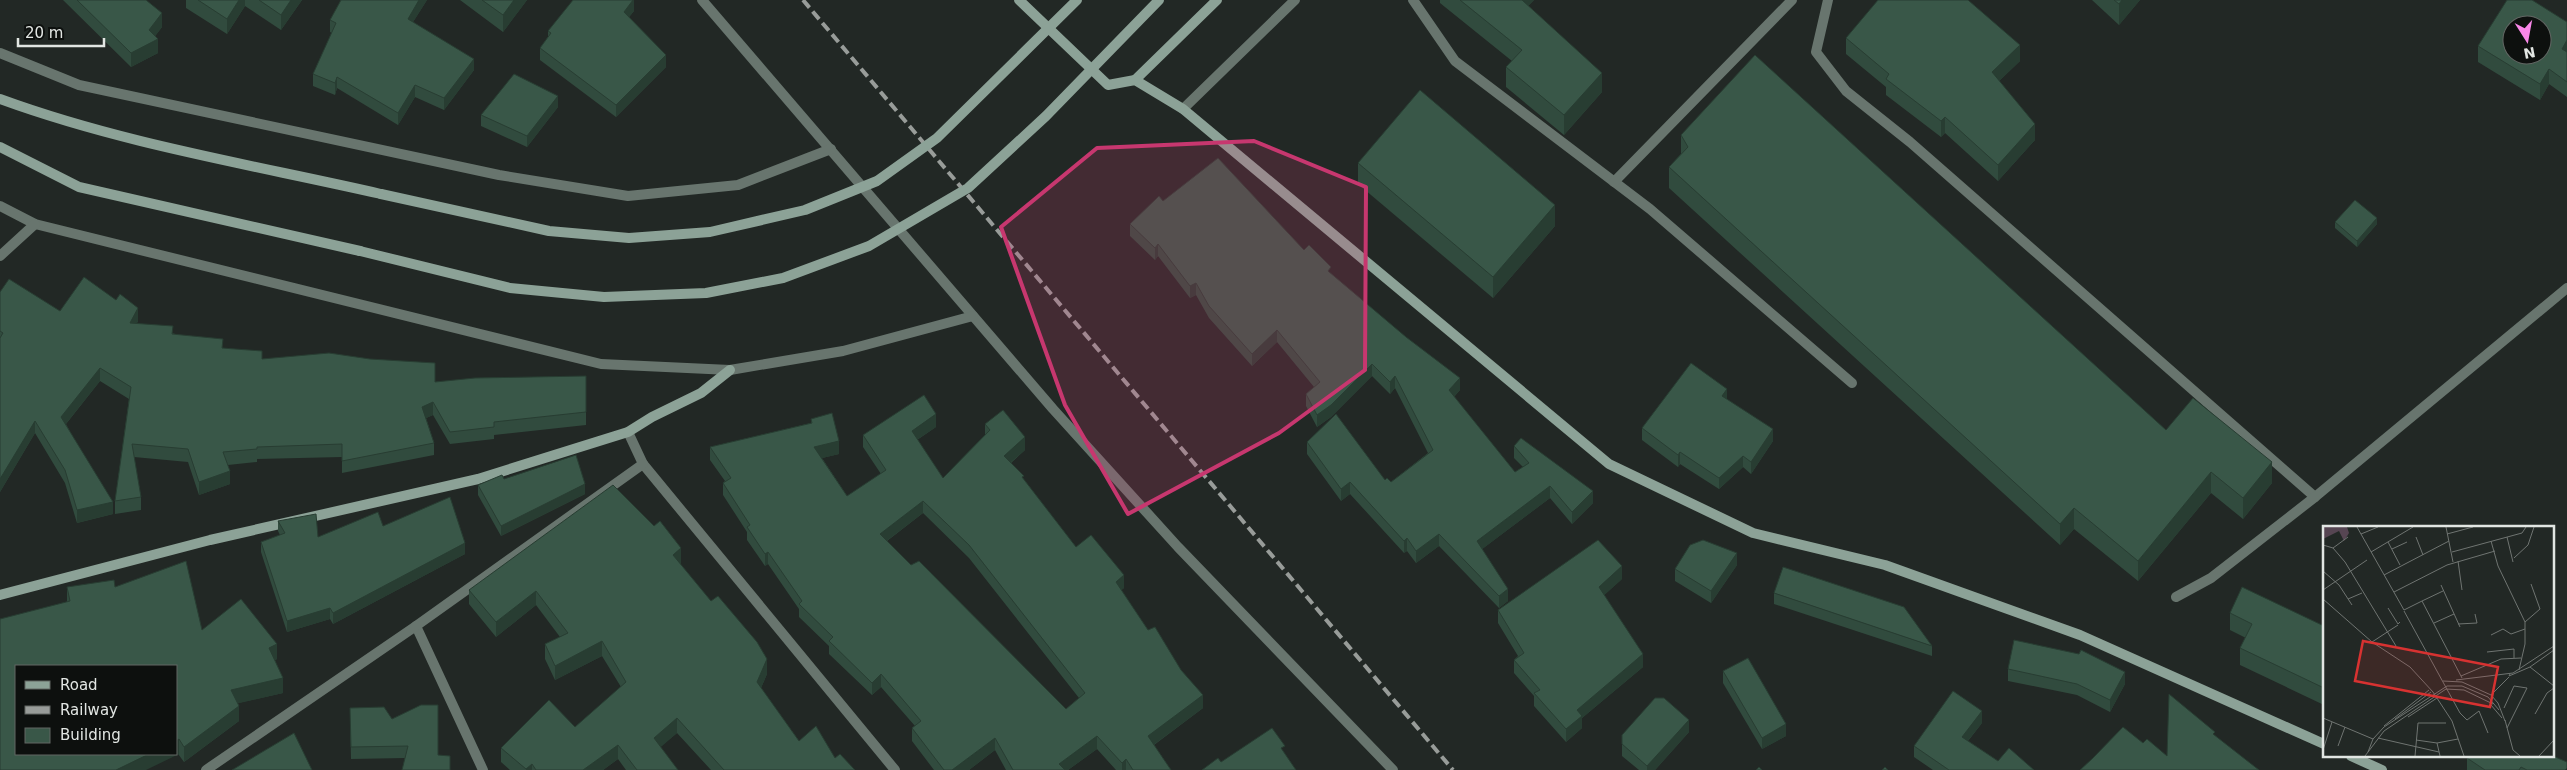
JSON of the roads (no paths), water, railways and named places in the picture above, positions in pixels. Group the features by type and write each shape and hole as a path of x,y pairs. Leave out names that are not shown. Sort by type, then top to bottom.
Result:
{"main road":[{"path":"1019,0 1108,85 1135,80 1217,0"},
{"path":"0,99 56,119 102,132 549,231 629,238 710,232 805,210 877,181 937,138 1077,0"},
{"path":"0,147 79,187 360,251 510,288 604,297 706,293 783,278 869,246 968,188 1046,116 1159,0"},
{"path":"1135,80 1184,109 1609,464 1753,533 1885,566 2080,635 2323,744"},
{"path":"0,595 31,585 210,540 478,479 628,432 652,417 701,393 730,370"},
{"path":"2355,758 2382,770"}],"street":[{"path":"702,0 1053,409 1178,547 1394,770"},
{"path":"1184,109 1296,0"},
{"path":"1413,0 1455,61 1650,209 1852,383"},
{"path":"1614,182 1792,0"},
{"path":"1828,0 1816,52 1846,91 1910,142 2315,497"},
{"path":"0,53 79,85 500,175 628,196 738,185 831,150"},
{"path":"0,206 34,224 601,364 730,370 843,351 973,316"},
{"path":"0,256 34,224"},
{"path":"2176,597 2211,578 2315,497 2567,288"},
{"path":"628,432 643,464 895,770"},
{"path":"206,770 416,626 643,464"},
{"path":"416,626 483,770"}],"railway":[{"path":"803,0 1453,770"}]}
